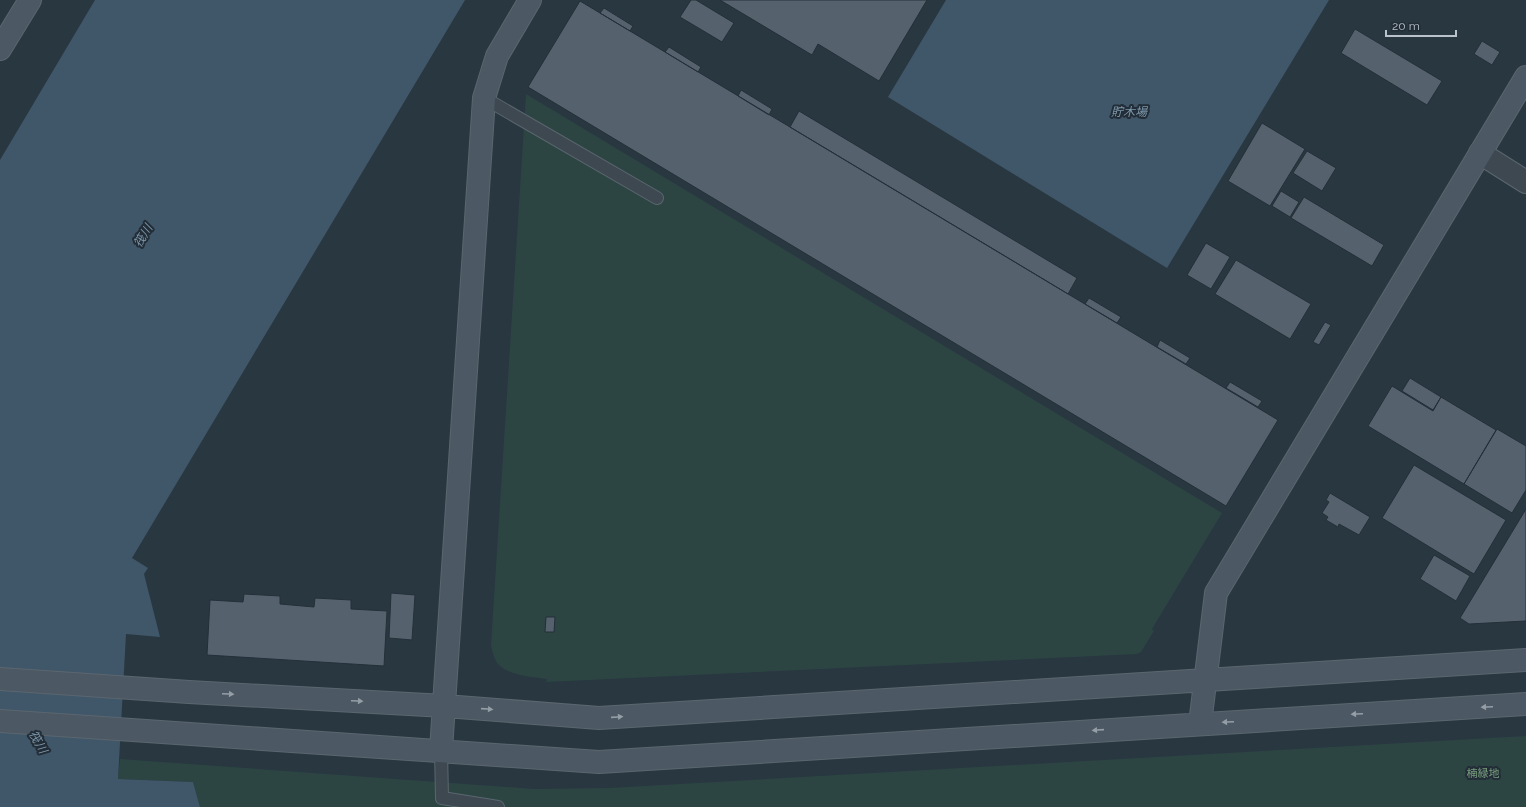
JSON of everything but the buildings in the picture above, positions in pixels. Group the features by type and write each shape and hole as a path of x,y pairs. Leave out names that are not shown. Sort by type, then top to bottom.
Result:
{"street":[{"path":"0,49 30,0"},
{"path":"441,750 484,98 497,56 530,0"},
{"path":"1200,724 1216,593 1526,77"},
{"path":"1480,153 1526,182"},
{"path":"0,679 189,692 445,706 599,718 1526,660"},
{"path":"0,721 599,762 1526,704"}],"lane":[{"path":"484,98 657,198"},
{"path":"441,750 442,798 498,807"}],"green space":[{"path":"526,94 1222,513 1152,629 1154,631 1141,652 1137,654 546,682 547,679 520,675 507,671 497,663 491,645"},
{"name":"楠緑地","path":"1526,736 1526,807 200,807 193,782 118,779 120,759 534,789 609,788"}],"water":[{"name":"筏川","path":"95,0 465,0 132,558 148,568 144,574 160,637 126,634 118,779 193,782 200,807 0,807 0,160"},
{"name":"貯木場","path":"946,0 1329,0 1167,268 888,97"}]}
